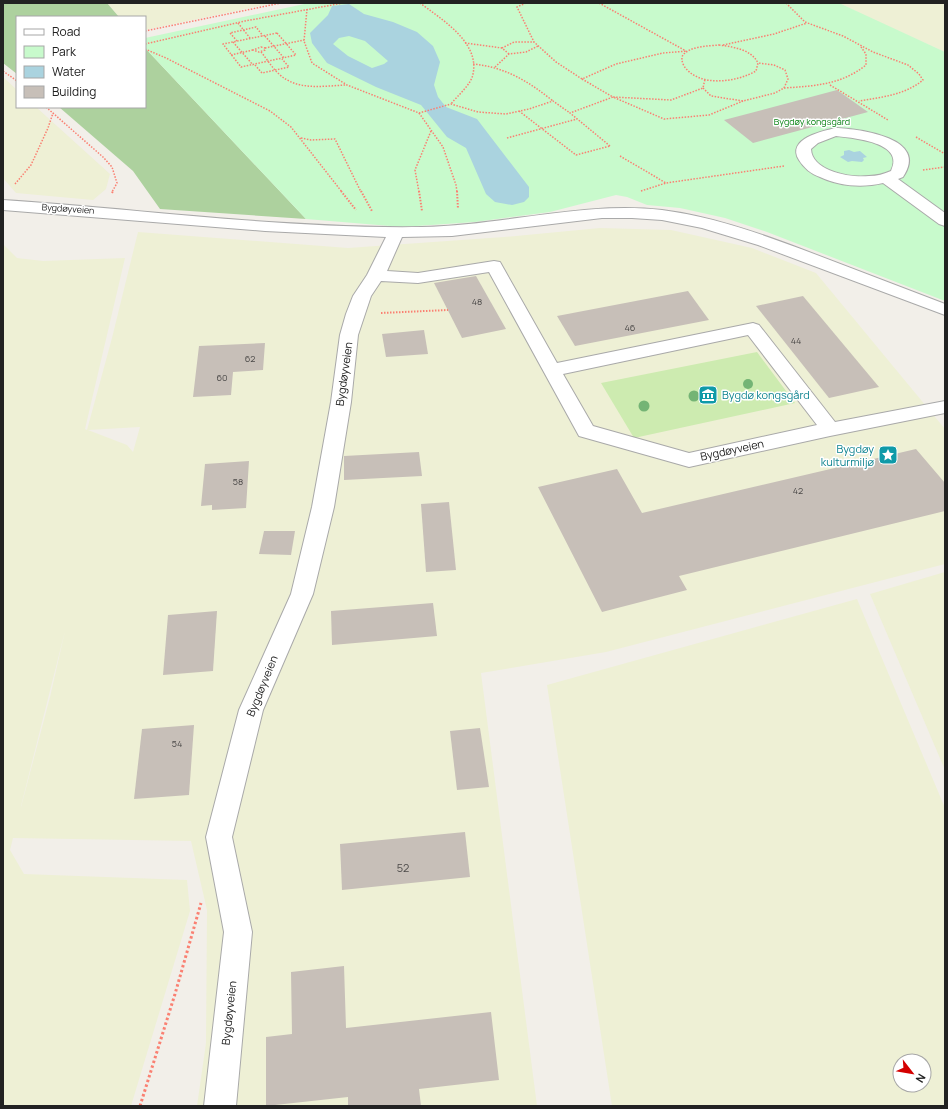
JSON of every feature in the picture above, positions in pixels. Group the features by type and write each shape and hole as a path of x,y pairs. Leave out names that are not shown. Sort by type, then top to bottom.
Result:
{"street":[{"path":"836,132 867,135 887,144 893,147 900,155 902,163 897,174 874,181 843,179 823,173 808,163 804,154 804,146 811,140 821,135 836,132"},
{"path":"886,178 945,221"},
{"name":"Bygdøyveien","path":"3,205 281,226 374,224 396,232 427,232 462,229 598,214 640,213 661,215 706,223 751,236 945,310"},
{"name":"Bygdøyveien","path":"220,1106 238,932 219,837 251,710 302,594 323,507 341,402 350,335 355,314 362,296 376,275 396,232"},
{"name":"Bygdøyveien","path":"376,275 418,278 494,266 586,431 689,460 830,429 945,407"},
{"path":"552,370 753,329 830,429"}],"path":[{"path":"146,31 281,3"},
{"path":"146,44 238,23 343,3"},
{"path":"420,3 450,25 461,36 473,57 473,75 451,104"},
{"path":"526,3 517,7 534,41 556,62 613,97 664,119 709,115 743,101 775,93 784,88 830,85 857,74 866,65 866,54 859,45"},
{"path":"599,3 687,51"},
{"path":"786,3 789,4 796,15 807,23 843,36 859,45 903,63 920,72 923,80 917,86 908,91 859,101"},
{"path":"307,9 304,40 312,63 346,85 419,113 443,147 456,184 458,214"},
{"path":"238,23 250,38"},
{"path":"582,79 616,64 663,53 687,51 696,48 774,34 807,23"},
{"path":"237,41 230,32 256,27 275,46 284,58"},
{"path":"277,33 296,55 241,67 222,44 250,38 277,33"},
{"path":"231,55 254,50 257,47 265,48 304,40"},
{"path":"502,48 514,42 534,41"},
{"path":"233,42 262,73 289,67 282,58"},
{"path":"464,43 502,48 509,54"},
{"path":"687,51 682,56 681,62 684,68 705,79 740,79 750,76 756,71 758,63 752,54 742,50 719,45"},
{"path":"495,67 509,54 526,52 538,46"},
{"path":"261,52 264,51 265,48"},
{"path":"146,49 166,58 270,111 291,127 374,224"},
{"path":"254,50 261,52 281,76 297,86 315,87 346,85"},
{"path":"758,63 774,65 785,70 788,79 784,88"},
{"path":"473,64 485,64 508,71 528,81 610,146 576,155 519,111"},
{"path":"3,71 16,80"},
{"path":"703,88 705,79"},
{"path":"703,88 711,96 743,101"},
{"path":"570,114 591,104 613,97 671,100 703,88"},
{"path":"419,113 451,104 478,112 506,114 553,101"},
{"path":"47,108 103,156 112,168 117,183 107,203 100,212"},
{"path":"15,184 31,165 46,133 53,113"},
{"path":"507,138 577,119"},
{"path":"423,218 415,170 431,131"},
{"path":"300,138 311,140 335,139 374,224"},
{"path":"620,156 666,182 808,163"},
{"path":"355,314 448,310"},
{"path":"140,1106 175,994 202,897"}],"green space":[{"path":"3,3 107,3 118,16 16,16 16,73 3,63"},
{"path":"107,3 274,3 146,30 146,16 118,16"},
{"name":"Bygdøy kongsgård","path":"309,3 839,3 945,52 945,301 767,232 725,218 680,208 647,205 627,197 616,195 550,212 475,222 402,227 306,219 146,49 146,38"},
{"path":"839,3 945,3 945,52 874,20"},
{"path":"146,49 306,219 160,209 133,171 60,108 146,108"},
{"path":"3,77 16,89 16,108 37,108 110,174 106,189 93,200 16,193 3,178"},
{"path":"600,228 671,230 752,248 816,273 945,429 945,564 606,652 481,673 537,1106 197,1106 206,1043 207,910 191,841 13,838 10,850 24,874 187,880 190,911 131,1106 3,1106 3,244 17,258 43,261 125,258 85,429 87,430 112,338 138,232 348,248 504,237","holes":["140,427 133,452 127,445 88,430","65,631 50,697 21,807 21,806"]},
{"path":"757,352 795,403 634,438 601,383"},
{"path":"945,572 945,770 870,594"},
{"path":"857,599 945,808 945,1106 612,1106 547,685"}],"water":[{"path":"349,4 364,14 393,22 417,32 433,46 440,62 434,85 438,97 446,107 477,119 529,187 529,197 524,202 512,205 495,202 486,194 466,148 447,137 421,105 376,87 327,63 312,43 310,33 328,15 332,6","holes":["349,36 365,41 388,61 372,68 348,56 333,44 339,38"]},
{"path":"849,150 854,152 860,151 867,157 863,158 864,160 862,162 848,162 840,157 844,155 844,151"}],"building":[{"path":"837,90 868,112 753,143 724,120"},
{"path":"476,276 506,329 462,338 434,283"},
{"path":"688,291 709,320 575,346 557,316"},
{"path":"803,296 879,387 829,398 756,306"},
{"path":"424,330 428,354 386,357 382,334"},
{"path":"265,343 263,370 233,372 231,395 193,397 199,346"},
{"path":"916,449 945,483 945,511 679,576 687,590 602,612 538,487 617,469 642,513"},
{"path":"419,452 422,476 344,480 344,456"},
{"path":"249,461 246,508 212,510 212,505 201,506 205,464"},
{"path":"449,502 456,570 426,572 421,504"},
{"path":"264,531 295,531 291,555 259,554"},
{"path":"433,603 437,636 332,645 331,611"},
{"path":"217,611 213,671 163,675 168,615"},
{"path":"194,725 189,795 134,799 142,729"},
{"path":"480,728 489,787 457,790 450,731"},
{"path":"465,832 470,877 342,890 340,844"},
{"path":"344,966 346,1028 491,1012 499,1080 419,1089 421,1106 348,1106 348,1097 266,1106 266,1037 292,1034 291,972"}],"place":[{"name":"Bygdø kongsgård","path":"708,395"},
{"name":"Bygdøy kulturmiljø","path":"888,455"}]}
